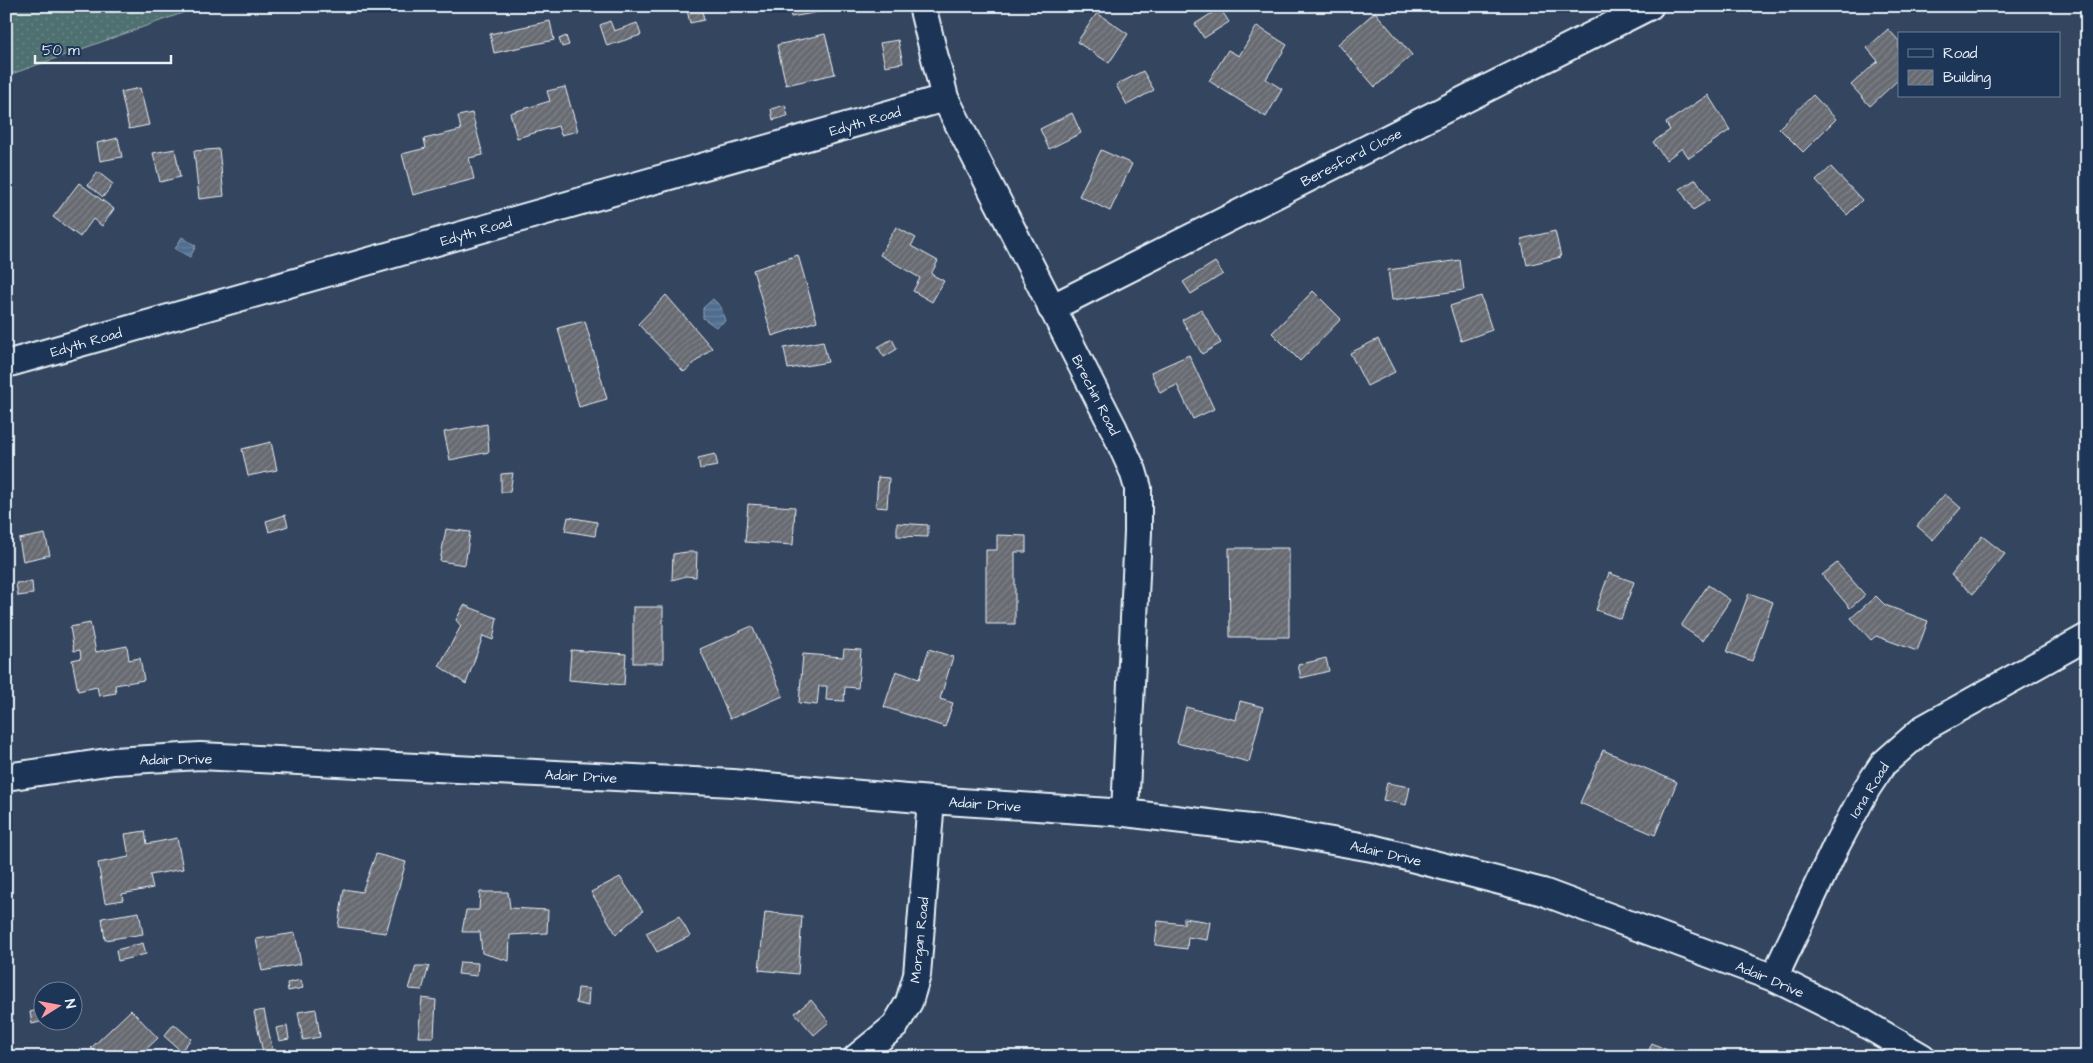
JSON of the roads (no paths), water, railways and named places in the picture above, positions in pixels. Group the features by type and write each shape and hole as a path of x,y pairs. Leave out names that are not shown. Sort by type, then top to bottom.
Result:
{"street":[{"name":"Brechin Road","path":"922,6 945,98 1113,427 1133,471 1138,488 1138,532 1125,813"},
{"name":"Beresford Close","path":"1051,308 1650,6"},
{"name":"Edyth Road","path":"6,364 945,98"},
{"name":"Iona Road","path":"1774,978 1836,846 1867,788 1883,764 1924,728 2087,637"},
{"name":"Adair Drive","path":"6,777 114,761 200,756 733,783 931,800 1125,813 1275,831 1372,848 1543,892 1774,978 1862,1022 1922,1057"},
{"name":"Morgan Road","path":"857,1057 894,1026 909,1002 918,975 931,800"}],"water":[{"path":"182,237 196,246 190,257 175,249"},
{"path":"713,299 721,307 725,321 716,327 703,318 703,308"}]}
